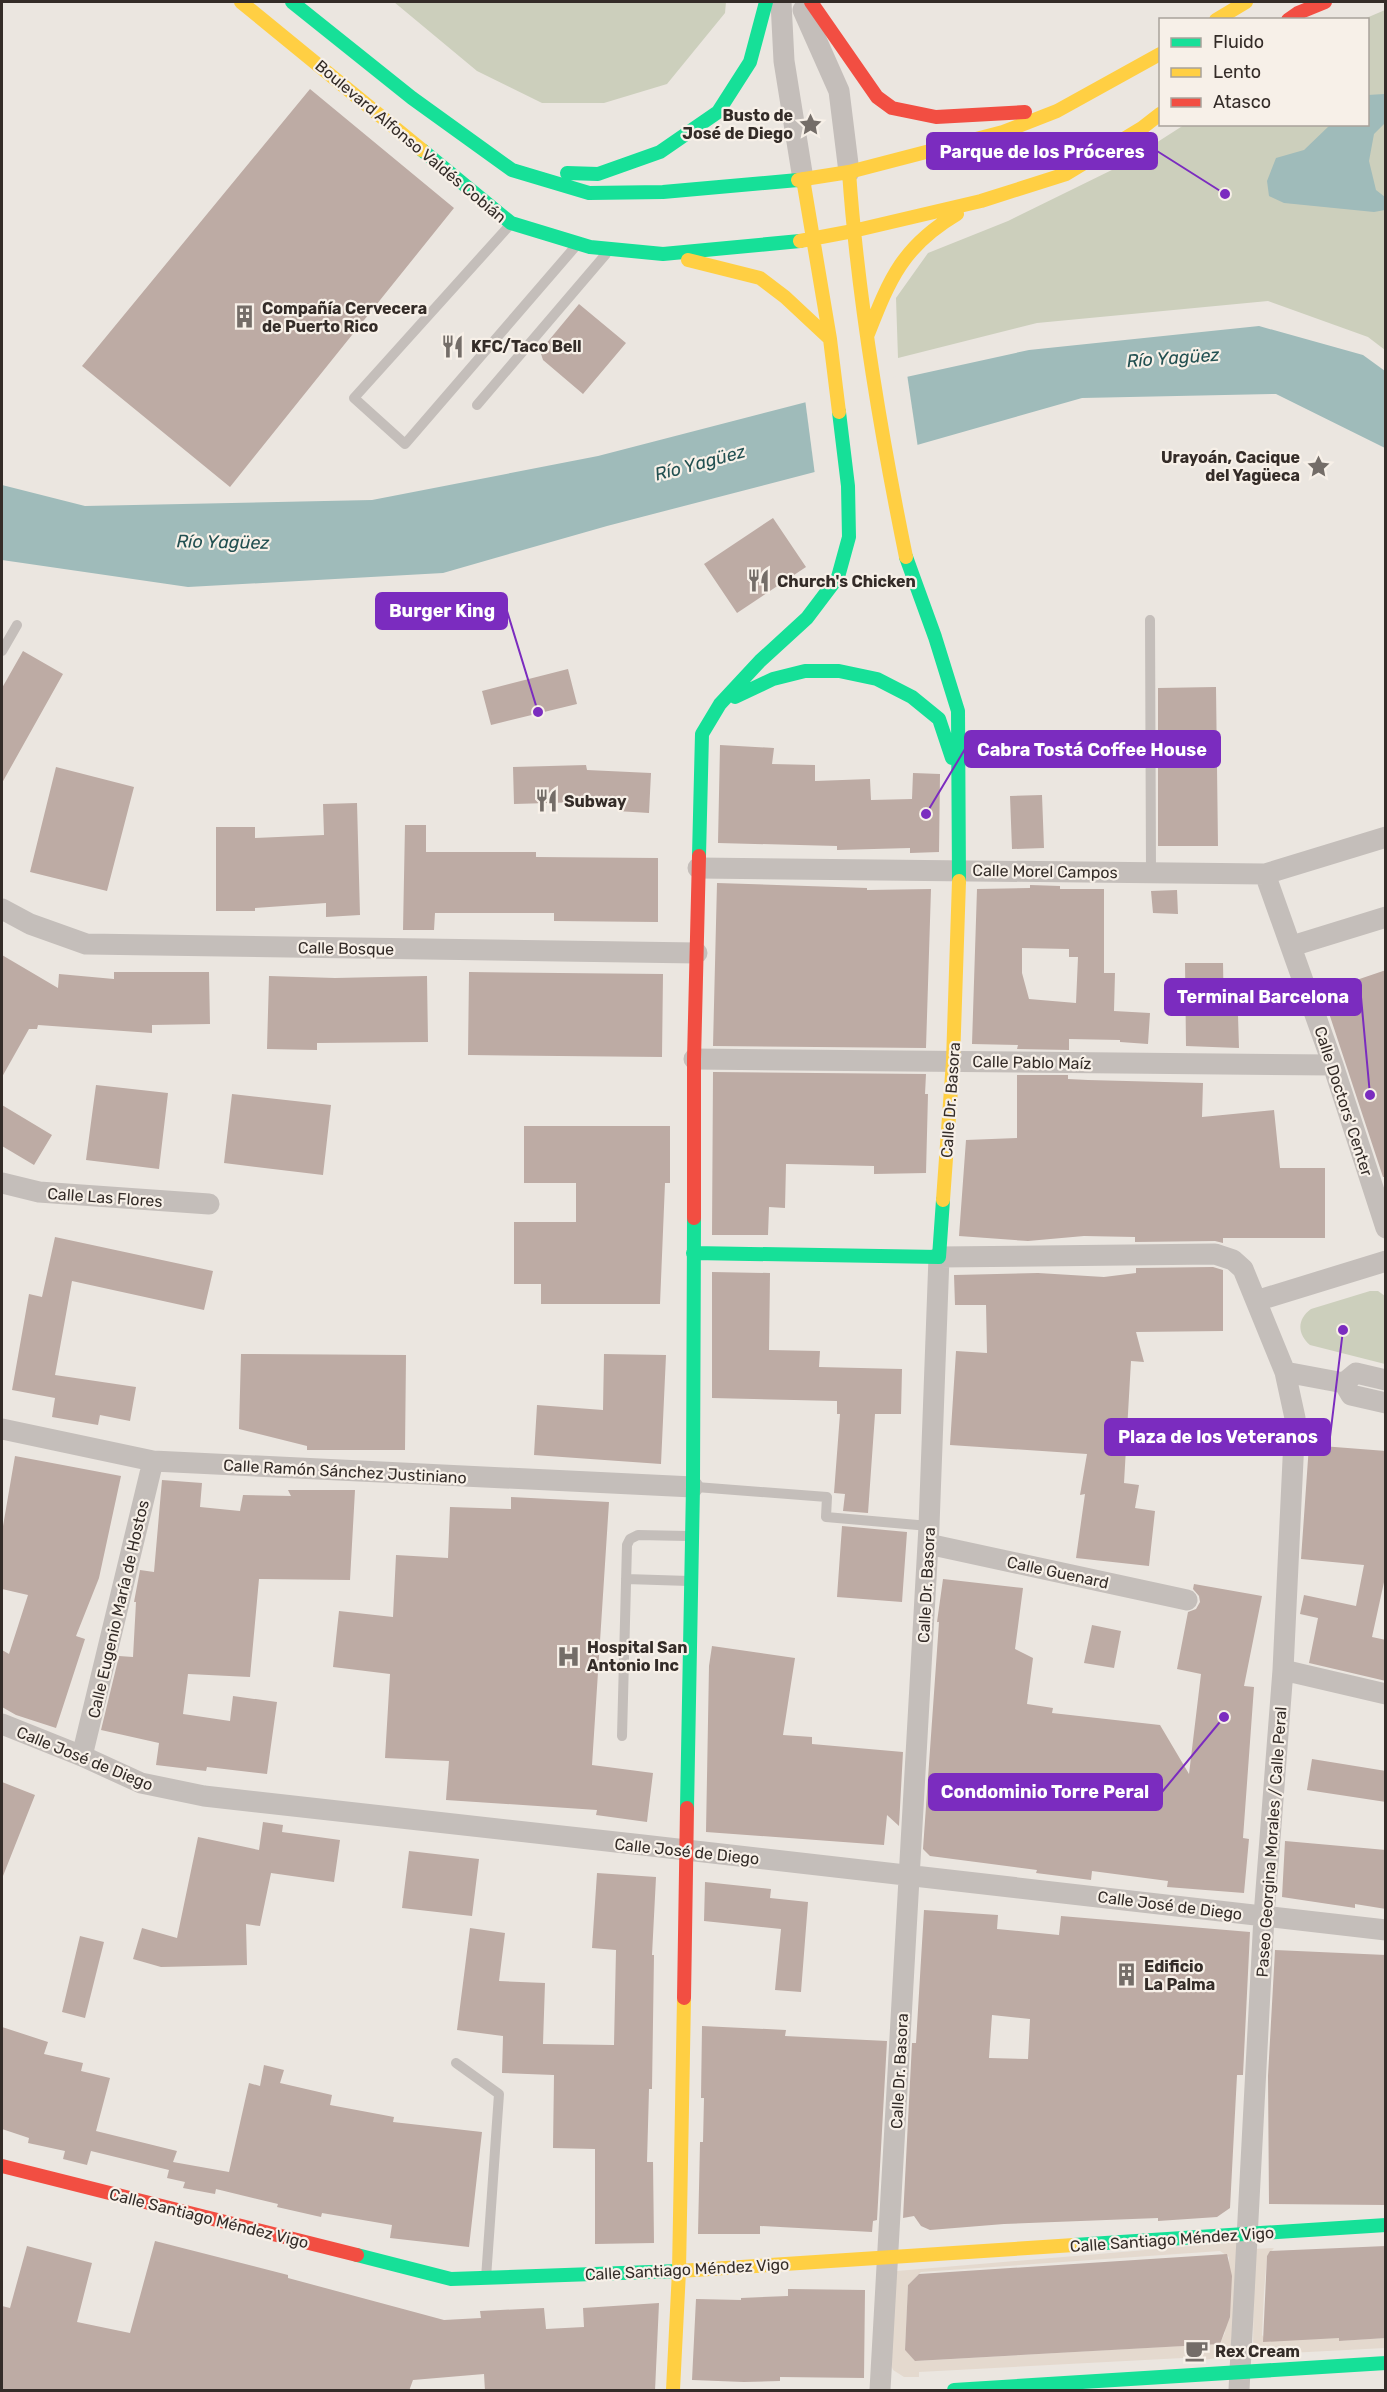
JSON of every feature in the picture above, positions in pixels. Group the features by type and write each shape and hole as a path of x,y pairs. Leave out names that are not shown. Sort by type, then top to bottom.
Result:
{"main road":[{"name":"Boulevard Alfonso Valdés Cobián","path":"241,2 511,223 579,243 610,249 663,254 813,239 981,201"},
{"name":"Boulevard Alfonso Valdés Cobián","path":"292,2 412,98 512,170 589,193 663,192 803,179 849,172 1003,132 1057,111 1159,55"},
{"path":"512,170 598,174 660,152 718,112 750,62 766,2"},
{"path":"811,2 878,97 892,108 936,117 1057,111"},
{"path":"1219,18 1246,2"},
{"path":"1293,11 1325,2"},
{"path":"867,336 887,286 903,256 940,223 981,201 1066,174 1159,115"},
{"name":"Calle Dr. Basora","path":"849,172 853,231 889,474 906,558 935,637 958,711 959,870 954,1061 939,1257"},
{"path":"673,2391 679,2271 693,1487 694,1059 702,734 720,704 760,660 807,618 838,577 849,537 848,486 830,339 803,179"},
{"path":"663,254 760,278 785,297 830,339"},
{"path":"720,704 773,679 805,671 839,671 877,679 912,697 939,719 959,780"},
{"path":"693,1253 939,1257"},
{"name":"Calle Santiago Méndez Vigo","path":"2,2166 451,2279 679,2271 1386,2225"},
{"path":"954,2391 1240,2380 1386,2363"}],"street":[{"path":"781,2 784,62 803,179"},
{"path":"799,2 839,91 849,172"},
{"name":"Calle Morel Campos","path":"699,868 1265,874 1386,837"},
{"name":"Calle Doctors' Center","path":"1265,874 1334,1065 1386,1228"},
{"name":"Calle Bosque","path":"2,909 30,924 86,944 697,953"},
{"path":"1292,946 1386,917"},
{"name":"Calle Pablo Maíz","path":"694,1059 1334,1065"},
{"name":"Calle Las Flores","path":"2,1184 39,1192 209,1204"},
{"name":"Paseo Georgina Morales / Calle Peral","path":"939,1257 1215,1254 1233,1260 1243,1269 1285,1372 1295,1418 1283,1670 1264,1916 1240,2380"},
{"name":"Calle Dr. Basora","path":"880,2391 929,1535 939,1257"},
{"path":"1256,1301 1386,1261"},
{"path":"1285,1372 1344,1383 1352,1395 1386,1403"},
{"path":"1344,1383 1356,1373 1386,1380"},
{"name":"Calle Ramón Sánchez Justiniano","path":"2,1429 153,1461 693,1487"},
{"name":"Calle Eugenio María de Hostos","path":"82,1756 153,1461"},
{"name":"Calle Guenard","path":"929,1535 1187,1600"},
{"path":"1283,1670 1386,1695"},
{"name":"Calle José de Diego","path":"2,1724 82,1756 141,1783 204,1797 910,1874 1386,1930"},
{"path":"1258,2391 1265,2382 1270,2380 1294,2379 1294,2384 1386,2379"}],"lane":[{"path":"511,223 354,398 405,444 579,243"},
{"path":"477,405 610,249"},
{"path":"1149,620 1151,872"},
{"path":"2,651 18,626"},
{"path":"693,1487 827,1497 826,1517 929,1535"},
{"path":"622,1736 627,1545 630,1539 638,1535 692,1536"},
{"path":"626,1579 691,1581"},
{"path":"456,2063 499,2094 486,2279"}],"green space":[{"path":"394,2 726,2 725,13 667,84 604,103 542,103 477,71"},
{"path":"1385,10 1385,350 1368,337 1268,301 1037,323 898,358 896,298 928,253 1008,221 1120,166 1182,126 1369,126 1369,18 1366,18"},
{"path":"1370,1291 1378,1291 1385,1296 1385,1364 1310,1345 1306,1341 1300,1327 1303,1317 1311,1309"}],"shaded area":[{"path":"1240,2242 1232,2356 1202,2360 1202,2357 919,2372 919,2377 904,2377 893,2370 891,2365 892,2284 897,2271","holes":["1220,2251 1229,2257 1225,2333 1220,2343 1217,2344 916,2361 905,2350 908,2285 921,2272"]},
{"path":"1274,2248 1267,2256 1262,2335 1265,2339 1339,2338 1339,2341 1385,2338 1385,2348 1253,2355 1254,2249"}],"water":[{"path":"1369,95 1385,95 1385,123 1374,134 1369,161 1376,190 1385,197 1385,210 1374,212 1284,203 1269,196 1267,181 1276,158 1304,150 1329,126 1369,126"},
{"name":"Río Yagüez","path":"1259,326 1363,355 1385,371 1385,448 1276,394 1082,398 903,449 607,526 443,573 188,587 2,560 2,485 85,506 372,500 598,456 888,381 1029,350"}],"pier":[{"path":"907,374 918,448 815,475 805,399"}],"building":[{"name":"Compañía Cervecera de Puerto Rico","path":"310,89 454,208 230,487 82,366"},
{"path":"579,304 626,343 583,394 543,360 540,351"},
{"path":"773,518 806,567 737,613 704,564"},
{"path":"23,651 63,674 2,783 2,688"},
{"path":"568,669 577,704 491,725 482,691"},
{"path":"1216,687 1218,846 1158,846 1158,688"},
{"path":"720,745 774,748 772,764 815,765 815,781 870,779 871,800 912,799 913,773 940,774 939,852 910,853 910,848 837,850 837,846 718,843"},
{"path":"586,765 587,770 651,773 649,813 617,811 618,801 514,804 513,767"},
{"path":"56,767 134,787 107,891 30,872"},
{"path":"1042,795 1044,848 1012,849 1010,796"},
{"path":"357,803 360,915 326,917 326,903 255,908 255,911 216,911 216,827 255,827 255,838 324,835 323,804"},
{"path":"405,825 426,825 426,852 536,852 536,857 658,858 658,922 554,921 554,913 435,913 434,930 403,930"},
{"path":"717,883 867,888 867,890 931,889 926,1048 713,1046"},
{"path":"1030,885 1060,886 1060,889 1104,889 1104,973 1115,973 1114,1011 1150,1013 1148,1044 1120,1042 1120,1040 1069,1039 1069,1050 1017,1049 1018,1045 972,1044 977,889 1030,888","holes":["1022,948 1069,949 1069,957 1078,957 1076,1003 1029,999 1022,973"]},
{"path":"1177,890 1178,914 1153,913 1151,891"},
{"path":"2,955 58,988 59,974 114,979 114,972 209,972 210,1024 152,1025 152,1033 38,1025 37,1029 29,1029 2,1077"},
{"path":"1185,963 1223,963 1224,1016 1238,1015 1239,1048 1186,1046"},
{"path":"1386,970 1386,1177 1383,1177 1324,998 1327,990"},
{"path":"469,972 663,974 662,1057 468,1055"},
{"path":"269,976 335,978 427,976 428,1042 317,1043 317,1050 267,1049"},
{"path":"713,1072 926,1074 925,1094 928,1094 926,1173 874,1174 874,1166 786,1164 785,1208 769,1207 768,1235 712,1235"},
{"path":"1017,1075 1068,1075 1068,1079 1203,1083 1202,1117 1274,1110 1280,1168 1325,1168 1325,1238 1223,1238 1223,1243 1215,1241 1135,1242 1135,1237 1084,1236 1028,1241 959,1236 966,1140 1017,1138"},
{"path":"96,1085 168,1093 159,1169 86,1160"},
{"path":"232,1094 331,1105 323,1175 224,1163"},
{"path":"2,1105 52,1135 34,1165 2,1146"},
{"path":"524,1126 670,1126 670,1183 665,1183 660,1304 541,1304 541,1284 514,1284 514,1222 576,1222 576,1183 524,1183"},
{"path":"55,1237 213,1271 204,1310 72,1281 55,1375 136,1387 130,1421 100,1415 98,1425 52,1417 55,1398 12,1390 29,1294 42,1297"},
{"path":"1213,1267 1223,1270 1223,1331 1136,1332 1144,1362 1131,1361 1124,1483 1139,1485 1135,1508 1155,1511 1149,1566 1076,1558 1085,1494 1080,1495 1087,1454 950,1445 956,1351 987,1353 986,1305 955,1305 954,1275 1038,1273 1104,1277 1136,1273 1136,1268"},
{"path":"712,1272 770,1273 769,1350 820,1351 819,1367 902,1369 901,1414 875,1414 868,1513 843,1511 845,1494 834,1493 840,1414 837,1414 837,1401 712,1398"},
{"path":"241,1354 406,1355 405,1450 307,1450 307,1446 239,1429"},
{"path":"604,1354 666,1355 661,1464 534,1455 537,1405 603,1410"},
{"path":"1309,1445 1386,1451 1386,1573 1372,1637 1386,1640 1386,1681 1309,1663 1318,1618 1300,1614 1304,1595 1356,1606 1364,1565 1301,1559"},
{"path":"15,1456 121,1476 99,1578 76,1636 85,1639 56,1728 16,1715 2,1707 2,1650 9,1654 28,1595 2,1589 2,1532"},
{"path":"162,1480 202,1483 200,1507 240,1511 243,1495 291,1496 288,1490 355,1490 350,1580 259,1579 250,1677 188,1674 183,1714 230,1721 233,1696 277,1702 267,1774 207,1767 206,1771 156,1765 159,1743 101,1730 119,1656 133,1657 136,1602 134,1602 140,1570 154,1572"},
{"path":"511,1497 609,1502 592,1765 653,1773 647,1822 596,1815 597,1810 446,1800 449,1761 385,1758 390,1674 333,1667 339,1611 393,1617 396,1555 448,1558 450,1507 511,1509"},
{"path":"842,1526 907,1532 902,1602 837,1597"},
{"path":"943,1579 1023,1588 1015,1649 1033,1658 1027,1704 1053,1708 1052,1713 1160,1725 1189,1774 1201,1674 1177,1669 1188,1612 1196,1609 1200,1602 1199,1596 1193,1589 1194,1584 1262,1596 1244,1686 1254,1687 1243,1838 1249,1839 1244,1893 1167,1887 1168,1881 1092,1871 1091,1880 1036,1873 1037,1870 930,1856 923,1849 939,1622 937,1622"},
{"path":"1092,1625 1121,1631 1114,1668 1084,1663"},
{"path":"712,1646 795,1658 783,1735 812,1737 812,1744 903,1752 899,1826 887,1815 884,1845 706,1832 709,1666"},
{"path":"1312,1759 1386,1771 1386,1802 1307,1790"},
{"path":"2,1782 35,1795 3,1876 2,1876"},
{"path":"263,1822 283,1825 282,1832 340,1840 334,1882 271,1873 260,1926 246,1924 247,1965 161,1967 133,1959 142,1928 177,1938 198,1837 259,1850"},
{"path":"1285,1841 1386,1850 1386,1909 1355,1904 1355,1908 1282,1897"},
{"path":"409,1851 479,1859 472,1916 402,1908"},
{"path":"597,1873 656,1877 652,1955 654,1955 652,2089 649,2089 647,2162 653,2162 654,2243 595,2244 595,2149 553,2148 554,2075 502,2073 503,2036 457,2030 470,1928 505,1933 499,1981 545,1983 543,2044 614,2045 616,1950 592,1948"},
{"path":"705,1882 771,1889 770,1898 808,1902 801,1992 775,1990 781,1929 704,1921"},
{"path":"924,1910 998,1915 997,1929 1059,1935 1061,1916 1250,1932 1243,2075 1237,2075 1230,2208 1217,2217 1158,2221 1158,2218 1004,2224 930,2230 921,2226 914,2216 903,2218 912,2043 916,2043","holes":["992,2015 1030,2019 1028,2059 989,2058"]},
{"path":"80,1936 104,1942 85,2018 62,2012"},
{"path":"1275,1950 1386,1955 1386,2205 1269,2204 1268,2076"},
{"path":"702,2026 786,2030 785,2036 887,2041 877,2220 873,2221 872,2232 760,2226 760,2234 698,2234 700,2142 703,2142 704,2098 701,2098"},
{"path":"2,2027 48,2042 44,2054 83,2063 81,2071 110,2078 96,2131 177,2151 173,2162 229,2172 249,2083 260,2086 264,2065 284,2070 280,2083 332,2095 330,2105 394,2117 393,2122 482,2132 469,2247 390,2238 392,2225 322,2213 321,2217 216,2189 215,2194 183,2188 185,2182 167,2178 169,2170 91,2151 87,2165 63,2159 65,2151 28,2143 29,2138 2,2129"},
{"path":"155,2241 288,2275 288,2278 444,2320 481,2318 480,2311 544,2308 546,2329 584,2327 583,2308 659,2303 655,2391 485,2391 484,2374 413,2380 409,2391 2,2391 2,2306 10,2308 27,2246 92,2263 77,2322 130,2333"},
{"path":"1386,2246 1386,2338 1263,2342 1267,2256 1270,2251"},
{"path":"1227,2254 1232,2276 1230,2317 1220,2344 915,2361 905,2350 908,2285 919,2274"},
{"path":"788,2289 865,2290 864,2378 780,2377 780,2381 744,2382 692,2380 696,2299 741,2300 741,2298 788,2296"}],"traffic: fast":[{"path":"292,2 412,98 512,170 589,193 663,192 798,180"},
{"path":"567,173 598,174 660,152 718,112 750,62 766,2"},
{"path":"422,150 511,223 590,247 663,254 800,241"},
{"path":"699,856 702,734 720,704 760,661 807,618 838,577 849,537 848,486 839,412"},
{"path":"906,557 935,637 958,711 959,881"},
{"path":"735,697 773,679 805,671 839,671 877,679 912,697 939,719 952,758"},
{"path":"693,1253 939,1257 943,1200"},
{"path":"687,1808 693,1487 694,1218"},
{"path":"1074,2245 1386,2225"},
{"path":"357,2255 451,2279 679,2271"},
{"path":"954,2390 1386,2363"}],"traffic: slow":[{"path":"241,2 422,150"},
{"path":"1219,18 1246,2"},
{"path":"798,180 849,172 1003,132 1057,111 1159,55"},
{"path":"800,241 981,201 1066,174 1142,128 1159,115"},
{"path":"849,172 858,269 871,365 906,557"},
{"path":"803,179 830,339 839,412"},
{"path":"868,334 900,265 923,238 957,214"},
{"path":"688,260 760,278 785,297 830,339"},
{"path":"943,1200 953,1061 959,881"},
{"path":"673,2390 679,2271 684,1998"},
{"path":"679,2271 1074,2245"}],"traffic: jam":[{"path":"811,2 877,97 892,108 936,117 1025,112"},
{"path":"1291,18 1325,2"},
{"path":"694,1218 694,1059 699,856"},
{"path":"684,1998 687,1808"},
{"path":"2,2166 357,2255"}],"place":[{"name":"Busto de José de Diego","path":"811,124"},
{"name":"Parque de los Próceres","path":"1225,194"},
{"name":"Compañía Cervecera de Puerto Rico","path":"244,317"},
{"name":"KFC/Taco Bell","path":"453,346"},
{"name":"Urayoán, Cacique del Yagüeca","path":"1318,466"},
{"name":"Church's Chicken","path":"759,581"},
{"name":"Burger King","path":"538,712"},
{"name":"Subway","path":"546,801"},
{"name":"Cabra Tostá Coffee House","path":"926,814"},
{"name":"Terminal Barcelona","path":"1370,1095"},
{"name":"Plaza de los Veteranos","path":"1343,1330"},
{"name":"Hospital San Antonio Inc","path":"569,1656"},
{"name":"Condominio Torre Peral","path":"1224,1717"},
{"name":"Edificio La Palma","path":"1126,1975"},
{"name":"Rex Cream","path":"1197,2351"}]}
